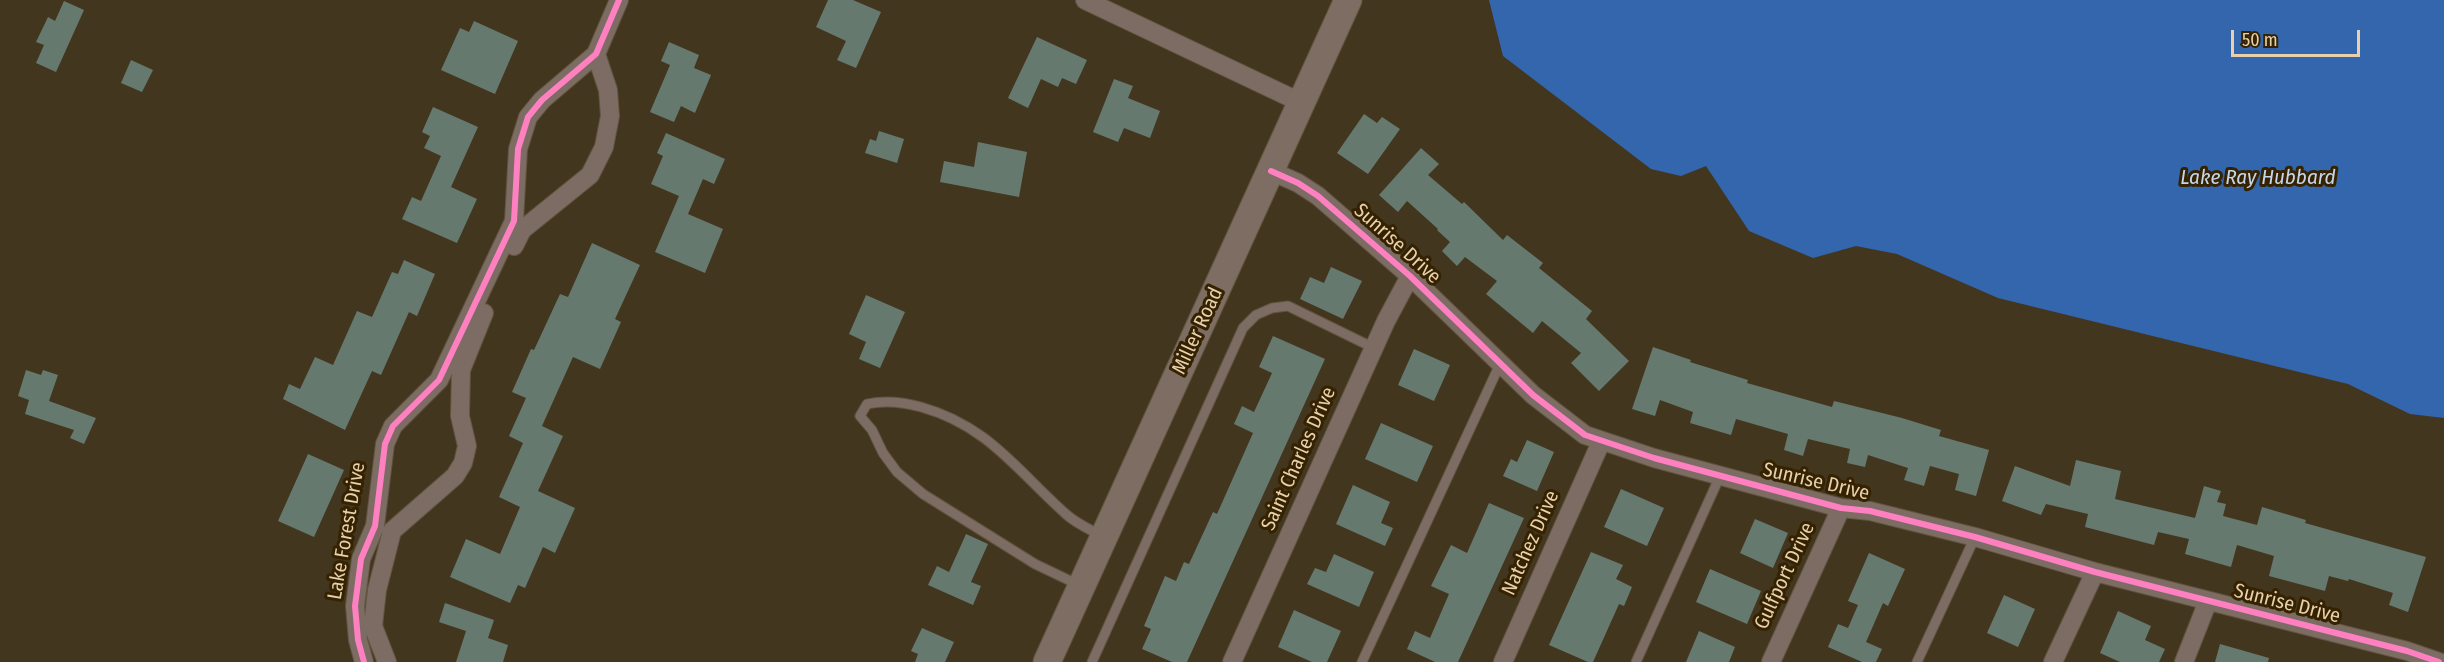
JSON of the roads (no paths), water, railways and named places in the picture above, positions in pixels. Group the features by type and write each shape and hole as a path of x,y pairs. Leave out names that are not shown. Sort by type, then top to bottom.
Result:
{"main road":[{"name":"Miller Road","path":"1047,662 1348,0"}],"street":[{"name":"Lake Forest Drive","path":"596,54 608,90 610,116 604,147 590,175 522,230 480,307 439,380 393,426 385,444 375,526 361,559 355,606 363,656 383,653 373,626 376,590 392,531 454,476 463,463 467,446 460,416 461,370 480,307 514,221 518,149 528,117 542,100 596,54 619,0"},
{"path":"1085,0 1302,103"},
{"name":"Sunrise Drive","path":"1271,171 1298,183 1318,196 1410,276 1500,364 1561,419 1585,435 1601,442 1841,508 1870,510 1975,537 2406,657 2439,662"},
{"name":"Saint Charles Drive","path":"1232,662 1374,348 1410,276"},
{"name":"Natchez Drive","path":"1503,662 1601,442"},
{"name":"Gulfport Drive","path":"1770,662 1841,508"},
{"path":"2053,662 2095,572"},
{"path":"2184,662 2208,601"}],"lane":[{"path":"1092,662 1243,328 1256,315 1272,308 1288,306 1374,348"},
{"path":"1362,662 1500,364"},
{"path":"1082,586 1035,564 923,494 897,472 883,453 872,430 860,416 867,404 880,401 906,403 944,414 975,430 1006,455 1068,517 1104,538"},
{"path":"1636,662 1720,476"},
{"path":"1917,662 1975,537"}],"water":[{"name":"Lake Ray Hubbard","path":"1489,0 2444,0 2444,418 2410,414 2348,384 1998,298 1897,254 1856,246 1813,258 1749,231 1706,166 1681,176 1651,169 1503,56"}]}
